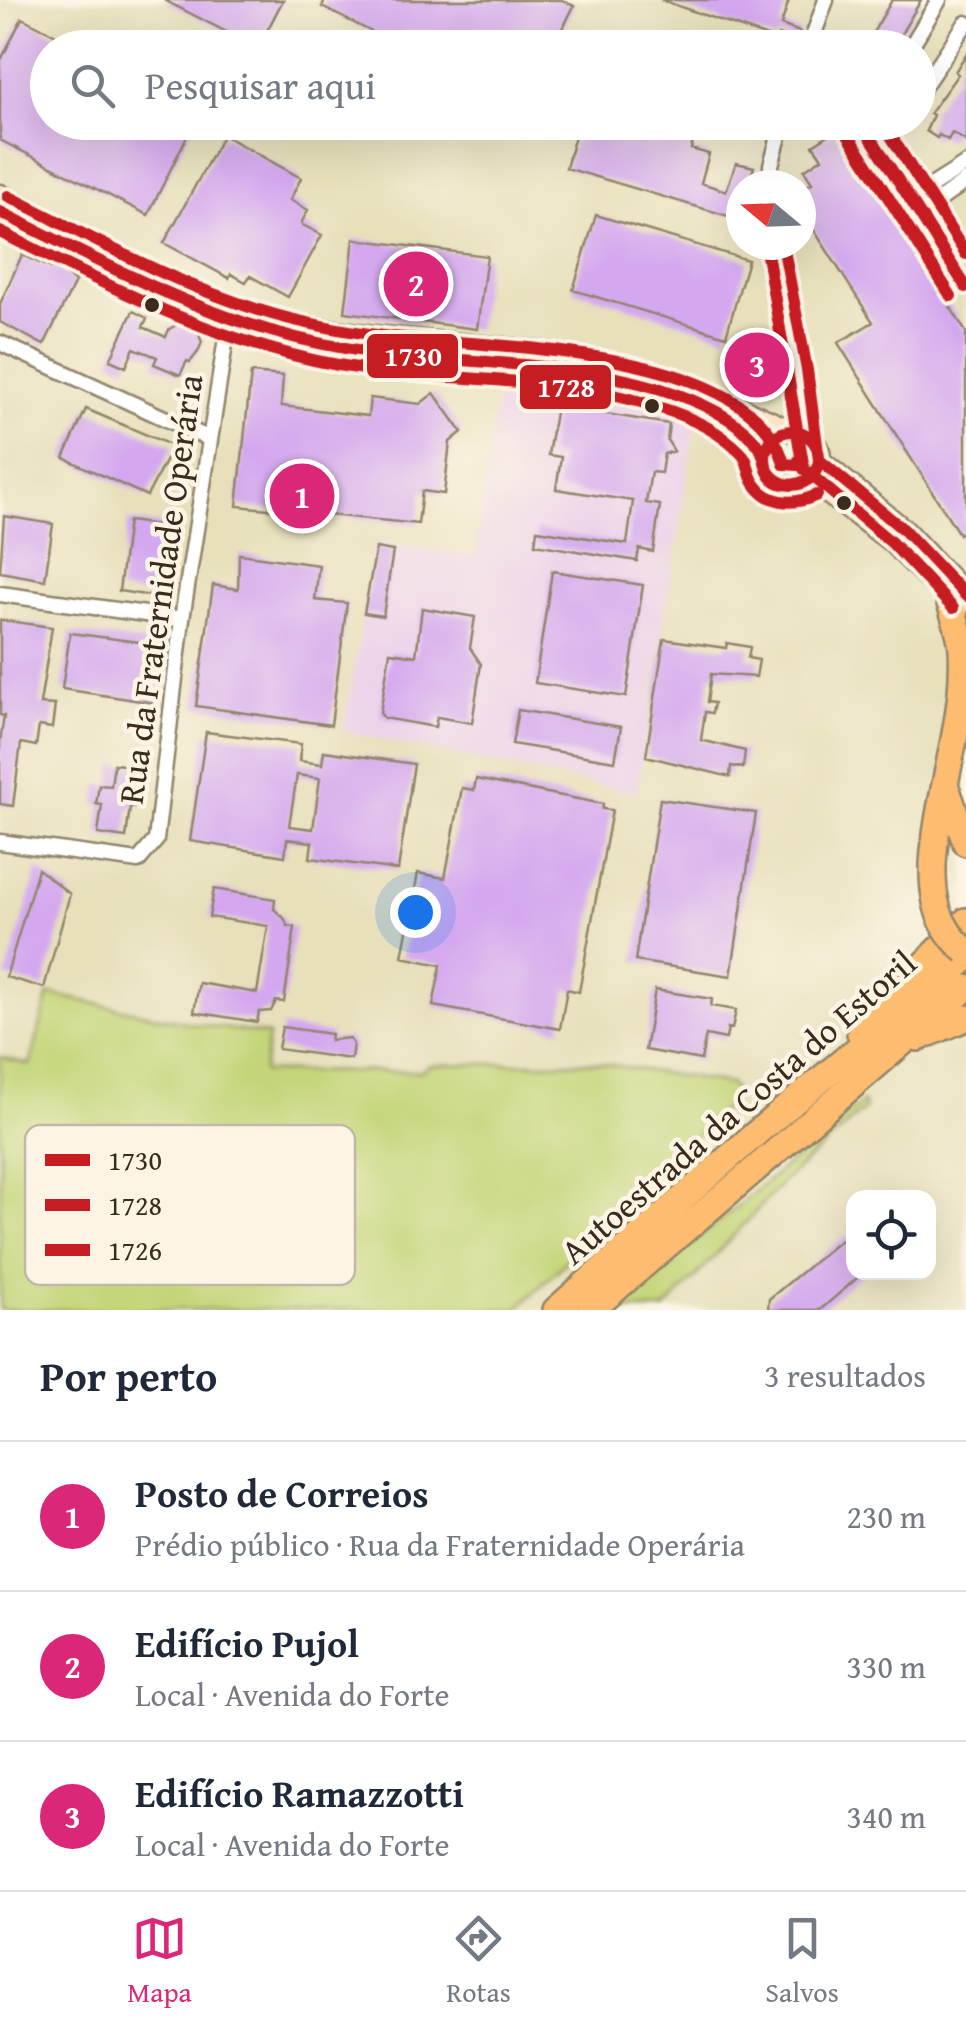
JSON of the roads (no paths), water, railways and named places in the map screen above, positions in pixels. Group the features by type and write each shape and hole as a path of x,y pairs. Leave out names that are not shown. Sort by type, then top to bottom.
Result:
{"highway":[{"path":"957,597 962,706 933,864 933,900 948,934 966,951"},
{"path":"946,785 966,843"},
{"path":"843,1063 864,1026 966,920"},
{"name":"Autoestrada da Costa do Estoril","path":"556,1310 666,1211 966,959"},
{"name":"Autoestrada da Costa do Estoril","path":"591,1310 966,988"},
{"path":"900,1046 966,1018"}],"street":[{"path":"815,30 826,0"},
{"path":"921,30 940,0"},
{"path":"936,72 966,23"},
{"path":"772,170 778,140"},
{"path":"873,140 966,287"},
{"path":"911,200 966,164"},
{"path":"920,214 966,181"},
{"path":"0,195 154,273 251,312 344,334 612,363 677,381 806,434 818,452 904,530 957,597 966,617"},
{"path":"0,212 174,298 229,319 332,346 574,370 636,383 720,415 744,431 764,453"},
{"path":"786,260 808,390 818,452 809,479 798,485 780,483 766,470 764,453 770,440 791,430 808,390"},
{"name":"Rua da Fraternidade Operária","path":"0,842 138,861 156,840 182,619 229,319"},
{"path":"0,342 208,438"},
{"path":"809,479 892,541 957,597"},
{"path":"0,594 182,619"}],"place":[{"name":"Edifício Pujol","path":"416,284"},
{"name":"Edifício Ramazzotti","path":"757,365"},
{"name":"Posto de Correios","path":"302,496"}]}
